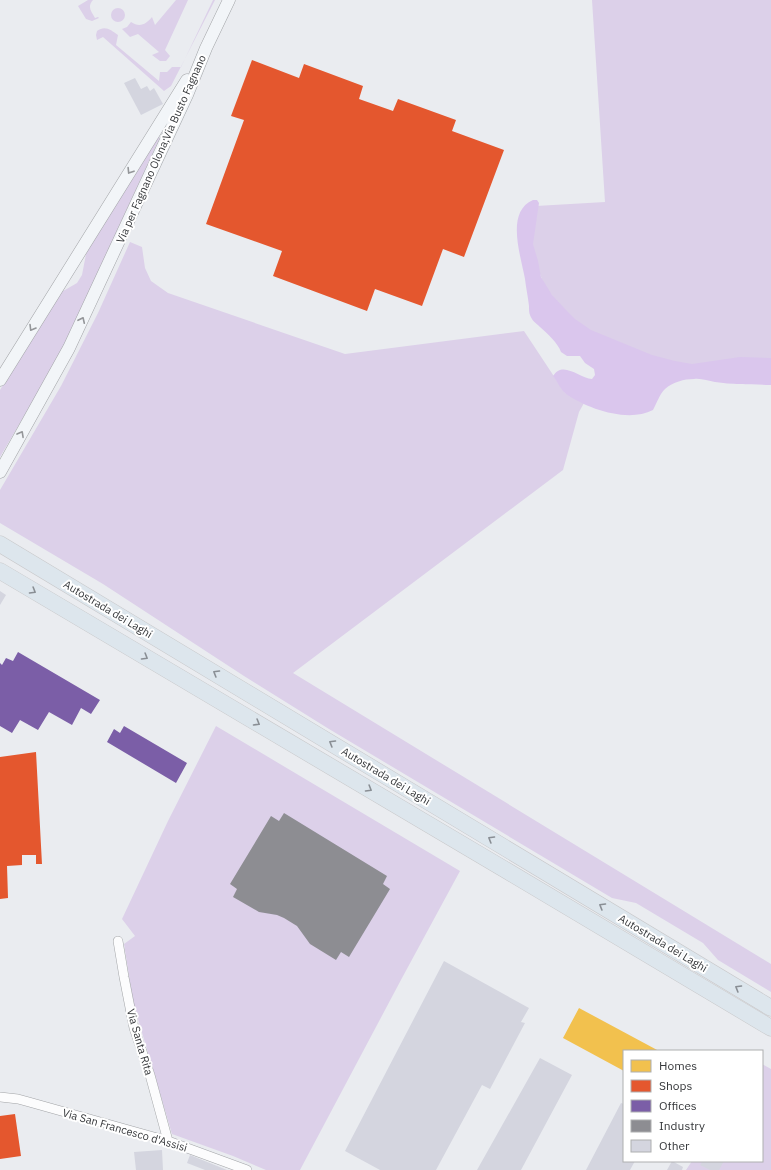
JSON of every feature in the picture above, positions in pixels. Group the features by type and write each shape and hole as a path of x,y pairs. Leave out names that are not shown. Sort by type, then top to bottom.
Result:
{"highway":[{"name":"Autostrada dei Laghi","path":"0,544 771,1008"},
{"name":"Autostrada dei Laghi","path":"0,570 771,1028"}],"main road":[{"path":"206,48 229,0"},
{"name":"Via per Fagnano Olona;Via Busto Fagnano","path":"0,380 206,48"},
{"name":"Via per Fagnano Olona;Via Busto Fagnano","path":"1,470 70,348 187,95 206,48"}],"street":[{"name":"Via Santa Rita","path":"118,941 134,1028 150,1075 168,1141"},
{"name":"Via San Francesco d'Assisi","path":"0,1097 18,1099 168,1141 247,1170"}],"shaded area":[{"path":"88,0 93,0 90,5 90,9 95,18 99,18 92,21 86,19 78,6"},
{"path":"176,0 188,0 165,50 170,56 166,61 160,61 152,55 159,52 138,34 130,37 122,29 127,27 131,22 137,25 143,24 152,17 155,25"},
{"path":"213,0 215,0 185,59"},
{"path":"592,0 771,0 771,360 698,368 591,343 545,287 526,224 536,206 605,202"},
{"path":"115,8 121,8 125,12 125,18 121,22 115,22 111,18 111,12"},
{"path":"105,28 118,35 116,45 159,81 160,72 167,72 172,67 181,67 171,86 164,91 103,37 97,40 97,31"},
{"path":"160,137 61,353 0,457 0,390 58,294 77,283 82,275 87,249 157,138"},
{"path":"533,200 537,200 539,203 533,244 541,277 552,295 575,319 591,330 652,355 675,361 692,364 740,357 771,358 771,385 729,384 699,379 683,380 672,384 663,391 653,410 643,414 632,415 620,415 597,409 585,405 566,394 553,376 557,371 571,371 592,379 595,375 594,369 585,363 580,356 567,356 561,352 549,335 531,317 518,247 517,224 519,214 524,206"},
{"path":"130,242 142,247 145,268 151,281 168,293 345,354 524,331 565,393 584,403 579,412 563,470 293,673 771,964 771,992 718,960 703,943 636,903 612,898 329,729 244,676 103,584 0,523 0,490 61,386 98,313"},
{"path":"216,726 460,871 300,1170 266,1170 233,1156 172,1134 133,1002 124,944 135,936 122,919 168,821"},
{"path":"763,1065 771,1069 771,1170 686,1170 691,1162 763,1162"}],"building: Homes":[{"path":"579,1008 657,1050 623,1050 623,1070 563,1038"}],"building: Shops":[{"path":"252,60 299,78 304,64 363,86 359,99 393,111 398,99 456,120 452,131 504,150 464,257 443,249 422,306 375,289 367,311 273,276 282,251 206,224 244,120 231,116"},
{"path":"36,752 42,864 36,864 36,855 22,855 22,865 7,866 8,898 0,899 0,757"},
{"path":"15,1114 21,1156 0,1159 0,1116"}],"building: Offices":[{"path":"18,652 100,700 91,714 81,708 72,725 49,712 38,730 20,720 12,733 0,726 0,663 2,665 6,658 13,661"},
{"path":"124,726 187,763 176,783 107,742 114,729 120,733"}],"building: Industry":[{"path":"284,813 387,876 383,884 390,889 349,957 341,952 336,960 310,944 297,926 284,918 277,915 259,912 233,897 237,889 230,884 271,816 279,821"}],"building: Other":[{"path":"135,78 141,89 147,86 150,91 154,88 163,104 141,115 124,83"},
{"path":"0,591 6,595 0,605"},
{"path":"444,961 529,1008 521,1022 525,1023 490,1089 482,1085 436,1170 380,1170 345,1151"},
{"path":"540,1058 572,1075 521,1170 477,1170"},
{"path":"621,1103 623,1104 623,1162 634,1162 630,1170 586,1170"},
{"path":"162,1150 163,1170 136,1170 134,1152"},
{"path":"190,1155 227,1170 205,1170 187,1163"},
{"path":"671,1162 683,1167 682,1170 667,1170"},
{"path":"702,1162 723,1162 719,1170 710,1170 700,1165"}]}
